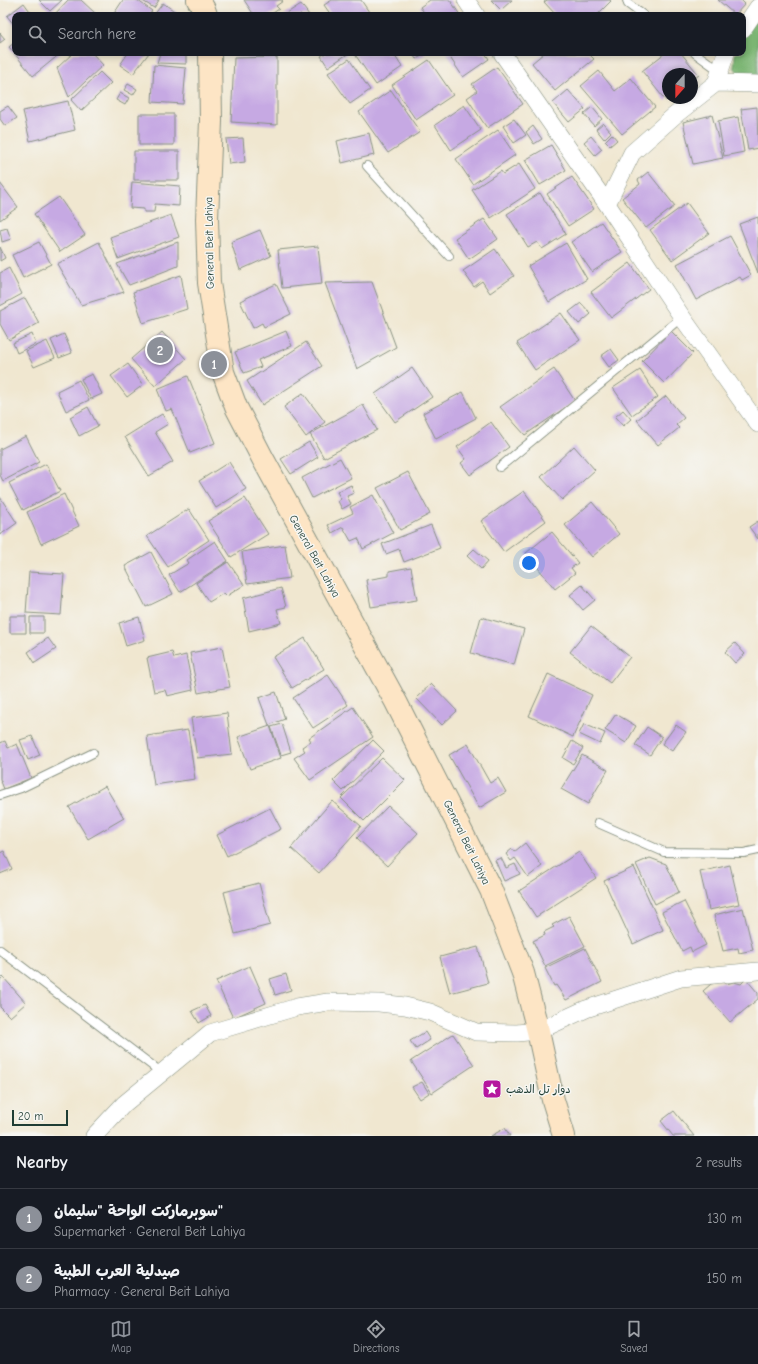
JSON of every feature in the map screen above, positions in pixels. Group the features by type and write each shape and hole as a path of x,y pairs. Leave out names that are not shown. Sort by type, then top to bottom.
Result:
{"main road":[{"path":"198,0 205,12"},
{"name":"General Beit Lahiya","path":"210,56 211,121 207,219 209,283 223,372 236,407 396,702 491,890 522,973 538,1031 553,1100 564,1136"}],"street":[{"path":"466,0 474,12"},
{"path":"746,25 758,7"},
{"path":"504,56 607,204 682,317 758,424"},
{"path":"607,204 632,153 718,77 725,56"},
{"path":"718,77 758,84"},
{"path":"94,1136 124,1104 210,1033 297,1006 328,1002 379,1003 405,1006 430,1012 476,1032 516,1033 538,1031 586,1008 681,978 758,971"}],"lane":[{"path":"627,0 628,4 639,12"},
{"path":"698,56 718,77"},
{"path":"367,166 449,256"},
{"path":"500,467 682,317"},
{"path":"0,795 21,788 93,754"},
{"path":"598,823 664,852 744,853 758,850"},
{"path":"0,950 162,1073"}],"green space":[{"path":"758,11 758,79 741,77 734,67 735,56 746,56 746,30"}],"building":[{"path":"39,0 62,0 50,11"},
{"path":"68,0 81,0 94,12 57,12"},
{"path":"123,0 137,0 152,11 151,12 115,12"},
{"path":"141,0 159,0 154,8"},
{"path":"244,0 283,1 276,6 279,9 274,12 252,12"},
{"path":"332,0 361,0 369,12 329,12 324,5"},
{"path":"430,0 450,0 458,12 424,12 420,7"},
{"path":"491,0 512,0 501,10"},
{"path":"547,0 611,1 600,12 553,12 544,2"},
{"path":"718,0 741,0 745,4 738,12 732,12"},
{"path":"24,3 31,12 12,12"},
{"path":"163,3 176,12 156,12"},
{"path":"301,4 307,12 289,12"},
{"path":"12,12 12,22 7,16"},
{"path":"0,33 5,39 0,43"},
{"path":"16,56 57,56 33,76"},
{"path":"70,56 95,56 103,65 69,97 57,68"},
{"path":"126,56 147,56 133,74 120,65"},
{"path":"159,56 186,56 186,64 157,63"},
{"path":"321,56 344,56 328,67"},
{"path":"356,56 395,56 402,67 376,85"},
{"path":"414,56 422,56 416,59"},
{"path":"449,56 487,56 489,59 463,77"},
{"path":"540,56 591,56 594,59 555,91 532,63"},
{"path":"661,56 683,56 693,68 662,68 662,96 642,71"},
{"path":"277,57 277,125 231,122 234,58"},
{"path":"349,59 370,90 350,104 328,73"},
{"path":"429,60 453,95 416,120 392,85"},
{"path":"154,65 186,68 183,104 152,102"},
{"path":"497,67 523,104 487,128 467,98 477,91 472,84"},
{"path":"599,71 615,91 631,78 655,107 622,134 581,86"},
{"path":"100,72 111,83 81,111 71,100"},
{"path":"128,84 137,89 133,95 124,90"},
{"path":"391,90 420,132 388,153 359,112"},
{"path":"568,90 585,109 569,122 553,103"},
{"path":"120,93 129,98 125,105 116,100"},
{"path":"68,101 75,130 30,141 23,111"},
{"path":"464,105 481,130 451,150 435,125"},
{"path":"8,106 17,118 5,126 0,119 0,111"},
{"path":"592,107 602,119 594,126 584,114"},
{"path":"757,107 758,148 748,150 741,109"},
{"path":"139,114 174,114 174,145 139,145"},
{"path":"712,115 723,158 693,164 683,122"},
{"path":"738,117 744,152 724,156 718,121"},
{"path":"514,119 526,135 514,143 503,126"},
{"path":"603,123 611,132 604,139 596,129"},
{"path":"533,126 542,139 534,144 526,132"},
{"path":"498,130 515,155 473,184 456,159"},
{"path":"369,133 374,155 342,163 337,141"},
{"path":"612,134 617,140 610,146 605,141"},
{"path":"591,136 602,149 595,155 584,142"},
{"path":"243,138 245,162 229,164 226,139"},
{"path":"551,145 566,170 540,185 525,160"},
{"path":"134,151 179,151 179,180 134,180"},
{"path":"519,164 535,189 491,218 472,190 501,171 503,174"},
{"path":"648,172 675,206 646,228 622,198 640,184 638,180"},
{"path":"572,177 594,209 568,226 547,194"},
{"path":"132,182 180,186 179,206 155,204 154,212 144,212 144,209 130,208"},
{"path":"0,183 18,207 0,220"},
{"path":"540,193 566,234 542,249 537,242 528,247 507,214"},
{"path":"59,197 85,235 60,252 34,214"},
{"path":"687,203 709,233 672,260 650,230"},
{"path":"171,215 179,237 118,259 110,237"},
{"path":"758,217 758,273 739,224"},
{"path":"484,219 498,239 469,259 455,238"},
{"path":"601,222 622,252 592,272 571,242"},
{"path":"7,228 11,239 2,242 0,230"},
{"path":"260,230 271,256 240,270 231,242"},
{"path":"730,236 751,275 742,280 740,277 696,300 677,264"},
{"path":"39,242 51,264 23,278 12,255"},
{"path":"99,242 124,292 81,305 57,264"},
{"path":"178,242 178,266 129,285 117,264"},
{"path":"566,243 587,279 549,302 528,266"},
{"path":"318,246 322,284 282,288 278,250"},
{"path":"0,247 5,258 0,261"},
{"path":"495,249 514,276 490,293 482,281 474,287 463,271"},
{"path":"630,263 649,289 611,318 591,292"},
{"path":"9,268 22,294 0,306 0,273"},
{"path":"181,275 187,309 143,323 133,292"},
{"path":"372,282 396,347 357,369 325,283"},
{"path":"276,284 291,314 264,327 262,323 253,328 240,301"},
{"path":"25,298 39,323 9,340 0,324 0,311"},
{"path":"581,303 591,314 579,324 569,312"},
{"path":"561,313 580,340 535,370 517,343"},
{"path":"286,331 292,346 258,360 261,367 244,373 235,352"},
{"path":"671,331 693,353 664,383 642,361"},
{"path":"162,332 186,359 155,386 131,359"},
{"path":"32,334 36,344 17,353 13,343"},
{"path":"64,334 72,353 59,358 51,340"},
{"path":"47,341 55,358 34,367 26,351"},
{"path":"306,342 322,366 262,405 247,381"},
{"path":"611,349 619,360 609,367 601,356"},
{"path":"128,364 143,385 127,397 111,376"},
{"path":"412,368 432,397 395,422 375,394"},
{"path":"554,369 575,401 525,435 500,407"},
{"path":"640,370 658,397 632,415 613,388"},
{"path":"92,374 102,394 91,399 81,379"},
{"path":"188,376 215,443 190,453 172,409 166,411 157,389"},
{"path":"79,380 89,400 66,411 57,391"},
{"path":"463,392 476,418 436,439 423,413"},
{"path":"303,393 325,422 306,437 284,407"},
{"path":"666,396 684,418 676,425 679,428 658,445 637,420"},
{"path":"363,405 377,430 324,458 310,434"},
{"path":"88,407 98,426 79,436 70,417"},
{"path":"623,410 631,419 623,426 615,417"},
{"path":"162,414 168,424 155,432 173,462 149,476 125,437"},
{"path":"491,422 509,447 470,475 461,463 466,459 457,447"},
{"path":"26,436 39,462 3,481 0,475 0,449"},
{"path":"309,442 318,457 291,474 281,459"},
{"path":"574,446 595,470 562,500 541,477"},
{"path":"340,458 351,478 312,498 302,478"},
{"path":"229,462 246,489 216,508 199,481"},
{"path":"46,464 60,491 23,510 9,483"},
{"path":"408,472 430,514 400,530 377,488"},
{"path":"351,485 354,493 347,496 351,504 342,509 338,501 341,499 337,492"},
{"path":"524,491 546,521 504,552 481,521"},
{"path":"64,494 79,526 41,544 27,512"},
{"path":"373,495 393,533 363,549 358,538 351,541 343,527 332,533 328,525 353,513 350,507"},
{"path":"0,497 17,523 0,535"},
{"path":"245,498 268,534 231,557 208,521"},
{"path":"592,502 619,534 592,557 565,525"},
{"path":"189,509 209,540 168,567 147,536"},
{"path":"758,521 758,539 749,527"},
{"path":"431,525 440,548 404,562 399,549 386,554 382,544"},
{"path":"552,532 578,563 571,568 575,573 555,589 526,553"},
{"path":"215,541 228,561 180,592 169,575 189,563 187,560"},
{"path":"285,545 290,578 247,584 242,552"},
{"path":"474,549 488,561 481,569 467,556"},
{"path":"151,552 173,594 146,607 125,566"},
{"path":"228,562 244,585 227,596 224,593 209,602 196,583"},
{"path":"411,567 417,600 371,607 366,580 389,576 389,571"},
{"path":"29,572 64,574 61,615 26,613"},
{"path":"582,585 595,600 583,610 570,595"},
{"path":"281,588 286,607 277,609 281,623 249,631 243,598"},
{"path":"10,616 26,616 26,633 10,633"},
{"path":"30,617 44,617 44,633 30,633"},
{"path":"139,617 145,640 126,646 119,623"},
{"path":"481,617 524,629 514,665 471,653"},
{"path":"591,626 630,657 610,683 570,652"},
{"path":"48,638 56,649 35,663 28,652"},
{"path":"305,638 324,669 292,688 273,657"},
{"path":"735,643 745,654 735,663 725,652"},
{"path":"222,647 230,687 198,693 190,653"},
{"path":"172,652 174,658 186,655 193,690 167,696 165,690 154,692 147,658"},
{"path":"548,674 592,695 573,737 529,716"},
{"path":"328,675 348,705 313,728 293,698"},
{"path":"431,684 457,711 442,725 416,698"},
{"path":"276,692 285,719 269,725 259,698"},
{"path":"353,707 373,737 310,780 294,758 305,751 302,747 311,741 309,738"},
{"path":"227,713 232,754 197,758 191,718"},
{"path":"616,714 636,726 626,743 605,730"},
{"path":"282,724 291,752 281,755 271,727"},
{"path":"584,724 605,733 600,744 579,734"},
{"path":"676,725 686,732 672,751 662,744"},
{"path":"270,726 281,758 250,769 238,737"},
{"path":"647,727 662,737 650,755 635,745"},
{"path":"188,730 195,779 154,785 147,736"},
{"path":"32,736 40,755 28,760 20,740"},
{"path":"373,740 384,751 343,791 333,781"},
{"path":"5,741 8,748 17,744 31,778 4,789 0,779 0,743"},
{"path":"572,741 583,748 573,764 563,758"},
{"path":"468,744 490,783 498,778 506,792 479,808 449,755"},
{"path":"582,755 608,770 588,804 561,789"},
{"path":"382,758 405,780 364,821 341,798"},
{"path":"105,786 124,818 88,839 69,807"},
{"path":"332,801 361,826 319,873 291,848"},
{"path":"388,806 418,833 387,866 357,838"},
{"path":"270,808 281,829 227,856 217,835"},
{"path":"525,843 542,866 528,877 515,858 511,861 506,854 512,849 514,852"},
{"path":"4,851 12,869 0,874 0,853"},
{"path":"579,852 596,878 536,917 519,891"},
{"path":"501,858 506,868 515,864 520,874 504,881 495,860"},
{"path":"650,858 666,864 679,892 655,904 636,864"},
{"path":"730,865 739,904 709,910 700,872"},
{"path":"634,867 663,930 633,944 604,881"},
{"path":"259,883 270,925 235,934 224,892"},
{"path":"684,901 706,945 692,952 690,947 682,951 662,912"},
{"path":"743,908 753,950 739,953 738,948 723,951 714,915"},
{"path":"569,916 585,946 545,966 533,941 545,935 544,932 554,927 552,925"},
{"path":"478,947 488,983 450,993 440,957"},
{"path":"585,948 602,982 566,1000 556,985 554,986 545,968"},
{"path":"250,966 266,1003 233,1018 216,981"},
{"path":"286,974 291,990 275,995 270,979"},
{"path":"3,977 26,1003 10,1017 0,1007 0,980"},
{"path":"746,979 758,993 758,999 730,1022 703,991 711,984 722,982 726,984 734,982 741,984"},
{"path":"205,1005 211,1016 199,1023 192,1011"},
{"path":"425,1032 430,1040 416,1049 410,1041"},
{"path":"453,1034 474,1065 432,1093 411,1061"},
{"path":"422,1082 429,1093 420,1099 412,1087"},
{"path":"674,1111 694,1136 673,1136 661,1121"},
{"path":"505,1128 510,1136 491,1136"}],"place":[{"name":"صيدلية العرب الطبية","path":"160,350"},
{"name":"سوبرماركت الواحة \"سليمان\"","path":"214,364"},
{"name":"دوار تل الذهب","path":"492,1089"}]}
